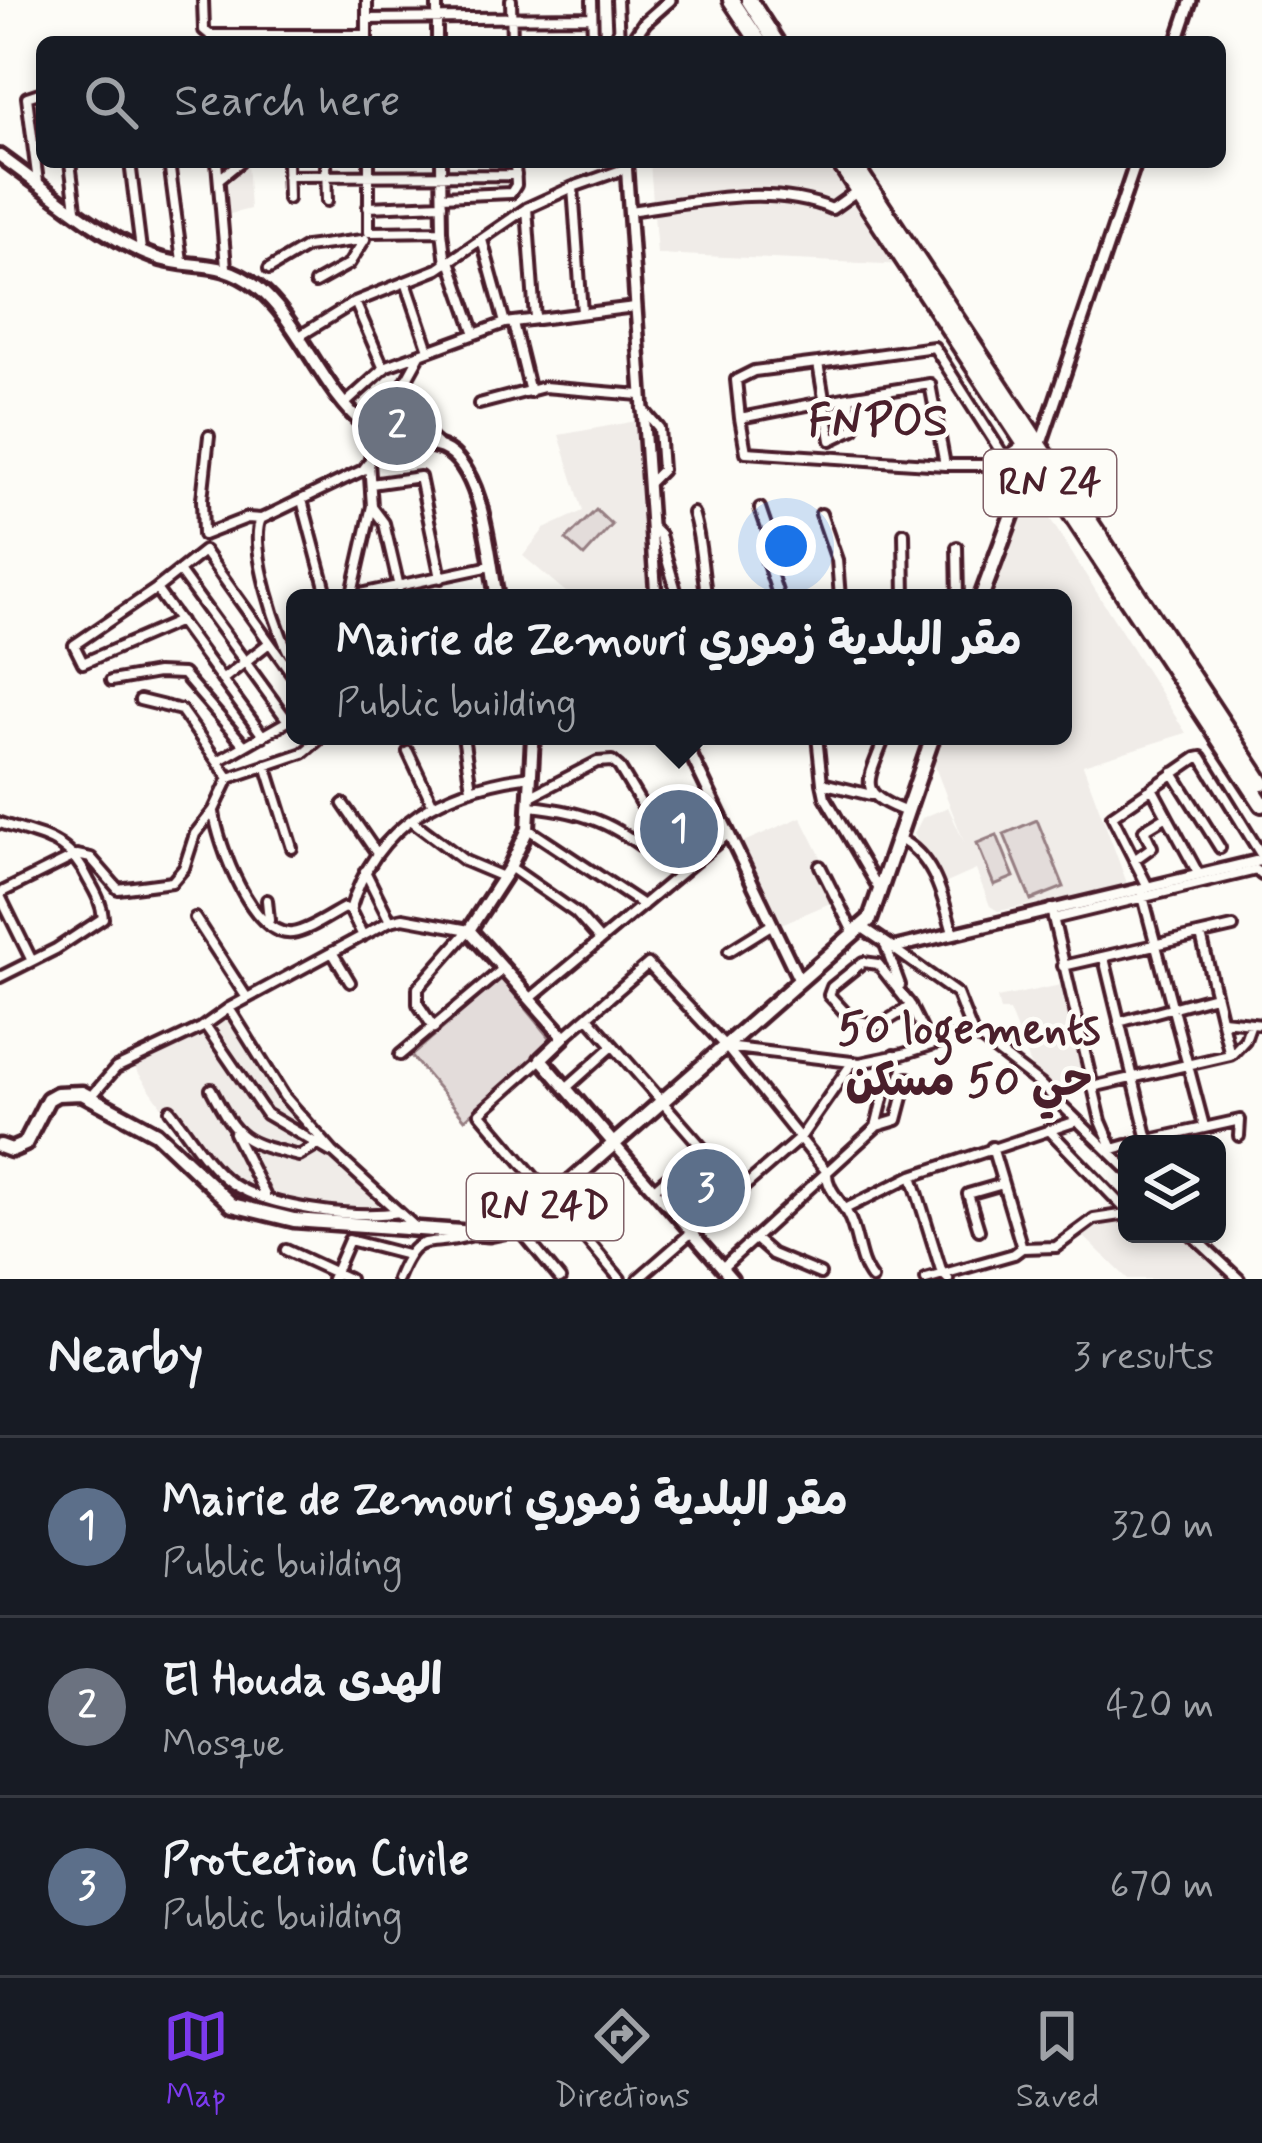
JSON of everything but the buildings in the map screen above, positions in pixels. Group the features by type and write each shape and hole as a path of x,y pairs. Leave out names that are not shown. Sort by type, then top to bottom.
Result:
{"highway":[{"path":"730,0 755,36"},
{"path":"748,0 772,36"},
{"name":"RN 24","path":"843,168 1262,783"},
{"name":"RN 24","path":"857,168 1262,803"}],"main road":[{"path":"0,156 156,258 226,267 261,290 364,425 400,444 439,446 461,460 474,485 495,589"},
{"path":"984,589 1032,449"},
{"path":"533,745 528,829 469,930 564,1037 541,1059 615,1145"},
{"name":"RN 24D","path":"92,1096 156,1133 232,1205 294,1220 476,1233 518,1228 870,919 930,745"},
{"path":"0,1146 11,1150 25,1144 52,1096 73,1092 92,1096"}],"street":[{"path":"203,0 205,30 210,35 249,36"},
{"path":"367,0 367,36"},
{"path":"437,0 437,36"},
{"path":"511,0 512,36"},
{"path":"592,0 592,36"},
{"path":"617,0 619,36"},
{"path":"635,36 670,0"},
{"path":"1179,36 1191,0"},
{"path":"367,19 592,17"},
{"path":"36,94 28,97 36,165"},
{"path":"36,168 38,182"},
{"path":"71,168 76,209"},
{"path":"131,168 141,250"},
{"path":"170,168 182,261"},
{"path":"217,168 226,267"},
{"path":"218,179 232,168"},
{"path":"287,168 288,200"},
{"path":"326,168 327,201"},
{"path":"315,283 349,263 362,247 369,168"},
{"path":"441,168 442,231 448,262 475,334"},
{"path":"368,207 511,193 515,168"},
{"path":"297,338 355,302 448,262 527,208 619,168"},
{"path":"626,168 655,589"},
{"path":"1005,458 934,347 754,371 736,380 746,452 945,466 995,465 1032,449 1134,168"},
{"path":"287,176 516,175"},
{"path":"573,187 582,314"},
{"path":"629,211 721,199 787,197 832,208 858,190"},
{"path":"527,208 536,319"},
{"path":"269,269 306,247 442,231"},
{"path":"482,239 530,392"},
{"path":"406,282 425,352 393,404 439,446"},
{"path":"355,302 384,369"},
{"path":"346,403 384,369 475,334 509,323 635,307"},
{"path":"818,363 831,440 828,458"},
{"path":"740,418 930,384 945,466"},
{"path":"479,404 544,387 641,401"},
{"path":"831,440 854,429 849,397"},
{"path":"353,589 372,506 369,462 377,432"},
{"path":"209,436 203,535 247,518 261,519 363,470 369,462"},
{"path":"370,484 421,477 441,578"},
{"path":"302,500 326,589"},
{"path":"372,506 384,524 399,587"},
{"path":"760,508 772,543 766,558 776,589"},
{"path":"693,513 703,547 700,564 705,589"},
{"path":"821,514 837,560 839,589"},
{"path":"261,519 257,527 262,573 286,651"},
{"path":"651,526 660,535 675,589"},
{"path":"904,533 905,589"},
{"path":"957,547 958,589"},
{"path":"180,621 83,663 74,651 74,645 204,551 286,666"},
{"path":"389,589 491,566"},
{"path":"179,571 286,711"},
{"path":"156,589 263,736"},
{"path":"222,680 269,643"},
{"path":"111,681 182,674 244,746"},
{"path":"140,700 181,710 229,778"},
{"path":"218,760 286,723"},
{"path":"0,823 91,858 118,889 172,882 184,868 194,834 214,811 229,778 311,745"},
{"path":"464,745 471,788"},
{"path":"686,745 799,980"},
{"path":"818,745 825,797 880,891"},
{"path":"882,745 870,778 872,795 907,812"},
{"path":"408,752 432,802"},
{"path":"1144,892 1262,858 1202,757 1112,816 1144,892 1204,1126"},
{"path":"530,801 598,762 612,761 680,871"},
{"path":"266,765 292,848"},
{"path":"1173,773 1220,848"},
{"path":"350,910 376,852 432,802 471,788 532,776"},
{"path":"822,783 872,795"},
{"path":"1152,788 1199,875"},
{"path":"530,801 605,820 680,871"},
{"path":"343,804 376,852"},
{"path":"214,811 241,890 256,915 280,932 295,933 344,908 350,910 363,936"},
{"path":"1134,860 1152,847 1144,830 1167,816"},
{"path":"412,821 465,861 507,872 576,913 600,940"},
{"path":"528,829 643,905"},
{"path":"531,998 728,834"},
{"path":"898,838 924,859 933,874 953,933"},
{"path":"32,961 0,895 76,855"},
{"path":"0,977 103,918 102,905 76,855"},
{"path":"820,866 847,926 889,946 957,994 972,1032 1040,1084 1118,1158"},
{"path":"889,946 1256,870 1262,875"},
{"path":"365,871 390,921"},
{"path":"267,900 269,922"},
{"path":"1052,914 1112,1150"},
{"path":"195,918 247,998"},
{"path":"92,1096 116,1068 205,1025 390,921 403,918 469,930"},
{"path":"729,951 771,925"},
{"path":"1063,966 1233,927"},
{"path":"434,1028 418,1004 418,988 469,930"},
{"path":"1201,935 1231,1055"},
{"path":"889,946 930,1045"},
{"path":"332,952 350,982"},
{"path":"1103,958 1147,1135"},
{"path":"869,961 878,964 911,1006 884,1024 864,1024 845,1014 829,992 869,961"},
{"path":"564,1037 648,964 727,1047 827,1172 826,1181 845,1209 872,1279"},
{"path":"400,1055 504,968"},
{"path":"1119,1022 1215,996"},
{"path":"229,1008 284,1096 333,1153 416,1228"},
{"path":"589,1018 740,1191"},
{"path":"1222,1020 1262,1024"},
{"path":"1093,1088 1231,1055 1245,1040 1251,1023"},
{"path":"205,1025 266,1114 333,1153"},
{"path":"727,1047 852,1063 972,1032"},
{"path":"566,1088 613,1046"},
{"path":"876,1126 894,1055"},
{"path":"541,1059 480,1113 620,1279"},
{"path":"638,1279 800,1138 852,1063"},
{"path":"722,1268 876,1126 897,1120 908,1078"},
{"path":"212,1089 265,1197"},
{"path":"170,1110 227,1180 265,1197 302,1207 376,1216 400,1212"},
{"path":"1168,1135 1240,1120 1239,1136"},
{"path":"845,1209 911,1176 1077,1121"},
{"path":"1048,1130 1118,1203"},
{"path":"233,1132 299,1156 316,1146"},
{"path":"615,1145 732,1279"},
{"path":"992,1147 1022,1248"},
{"path":"654,1189 702,1148"},
{"path":"1112,1150 1118,1148"},
{"path":"911,1176 945,1276"},
{"path":"979,1229 968,1194 1003,1184"},
{"path":"926,1279 1022,1248 1056,1247 1094,1219 1118,1214"},
{"path":"518,1228 560,1279"},
{"path":"398,1279 407,1255 423,1242 476,1233"},
{"path":"755,1238 772,1254 820,1274"},
{"path":"333,1276 349,1240 407,1255"},
{"path":"1201,1243 1239,1279"},
{"path":"286,1250 333,1276 349,1279"}],"shaded area":[{"path":"233,168 247,168 250,209 222,216 219,179"},
{"path":"650,168 843,168 907,265 657,254"},
{"path":"642,420 655,589 562,589 523,556 544,529 583,511 559,435"},
{"path":"1028,484 1186,733 1083,765 1128,886 998,911 990,906 976,870 942,885 914,834 922,818 948,807 964,842 932,759 937,745 1072,745 1072,589 991,589"},
{"path":"596,510 612,525 584,556 566,540"},
{"path":"801,817 825,865 821,866 835,901 772,928 734,846"},
{"path":"1037,820 1064,887 1031,900 1004,834"},
{"path":"997,835 1014,877 994,885 977,843"},
{"path":"501,978 553,1041 465,1119 411,1056"},
{"path":"1066,984 1091,1083 1060,1089 1037,1080 1009,1011 1000,1011 997,998"},
{"path":"229,1008 284,1096 333,1153 400,1212 362,1218 289,1208 231,1188 186,1141 130,1061 201,1028"},
{"path":"1118,1215 1118,1243 1201,1243 1239,1279 1128,1279 1078,1231 1094,1219"}],"place":[{"name":"El Houda الهدى","path":"397,426"},
{"name":"Mairie de Zemouri مقر البلدية زموري","path":"679,829"},
{"name":"Protection Civile","path":"706,1188"}],"district":[{"name":"FNPOS","path":"878,422"},
{"name":"50 logements حي 50 مسكن","path":"969,1056"}]}
